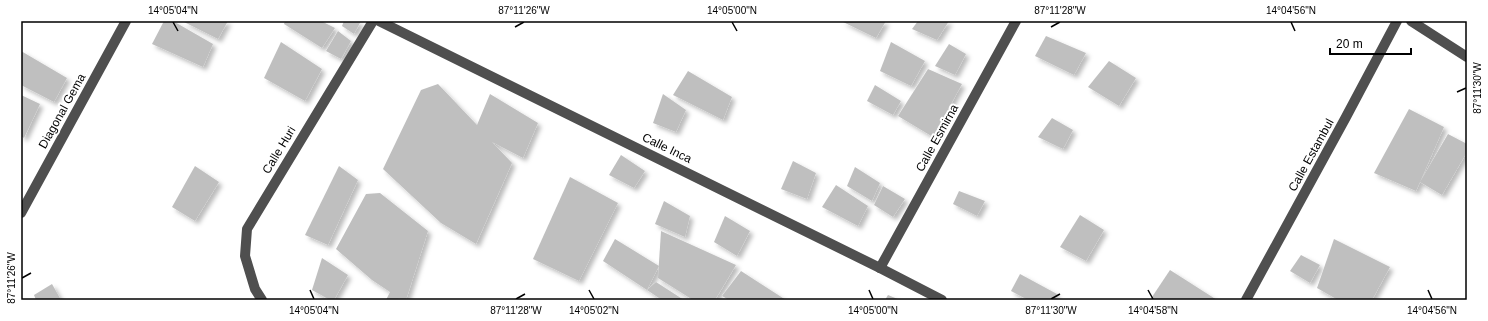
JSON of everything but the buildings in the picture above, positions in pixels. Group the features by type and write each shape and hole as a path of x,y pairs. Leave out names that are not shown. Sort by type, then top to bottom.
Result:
{"street":[{"name":"Diagonal Gema","path":"21,213 126,21"},
{"name":"Calle Huri","path":"262,300 255,289 245,256 247,229 373,21"},
{"name":"Calle Inca","path":"379,21 942,300"},
{"name":"Calle Esmirna","path":"880,268 1016,21"},
{"name":"Calle Estambul","path":"1246,300 1397,21"},
{"path":"1411,21 1467,57"}]}
